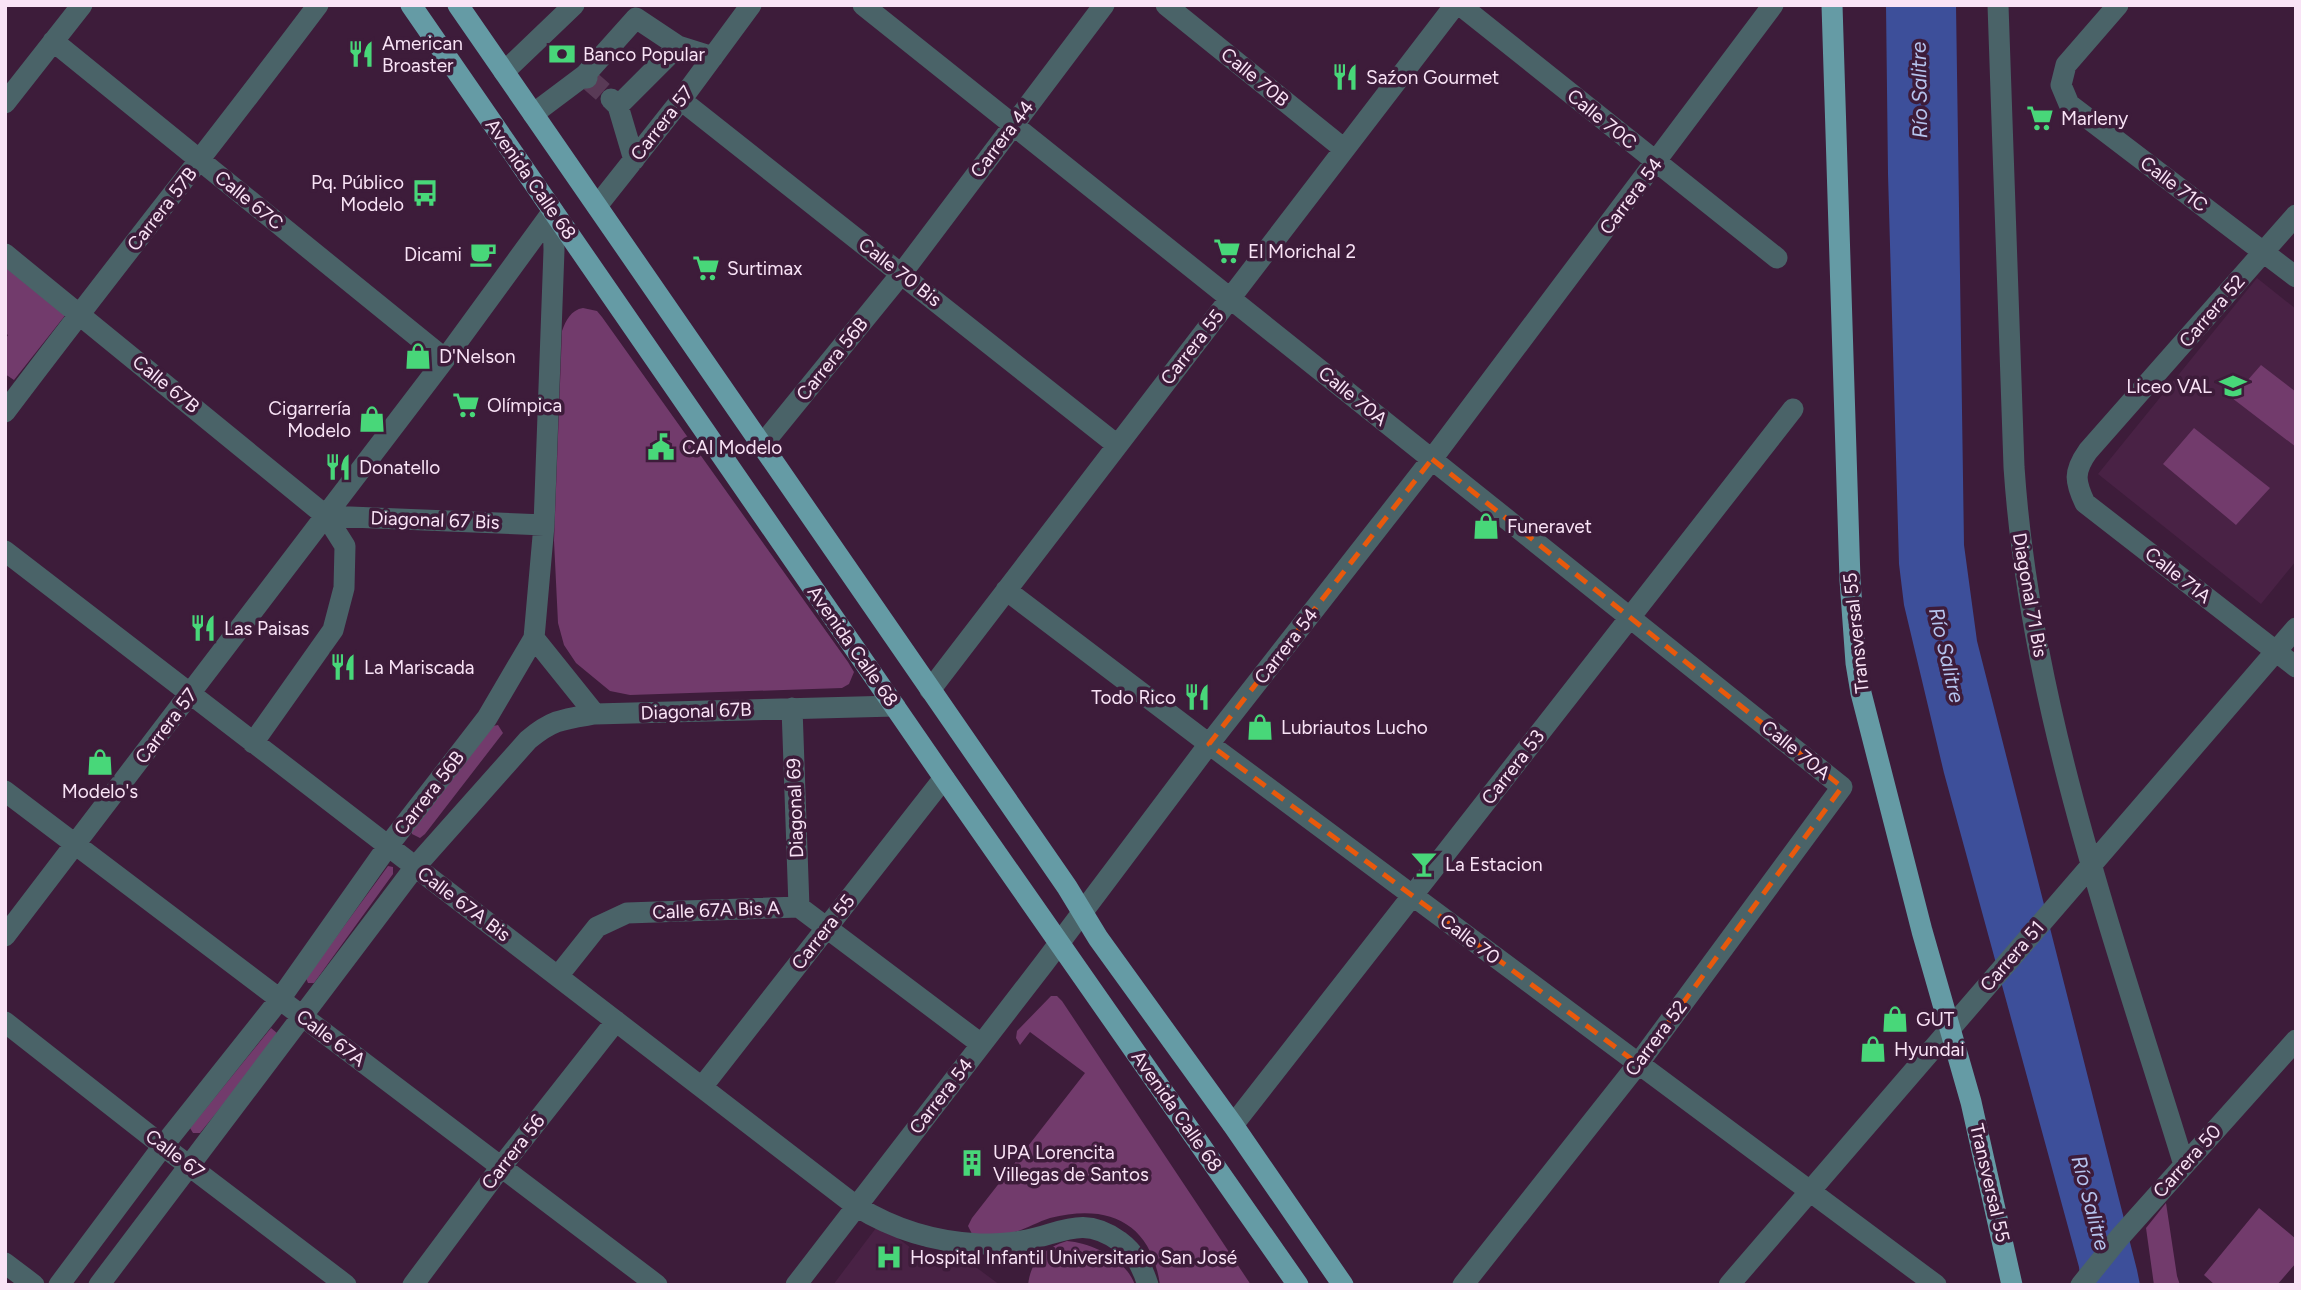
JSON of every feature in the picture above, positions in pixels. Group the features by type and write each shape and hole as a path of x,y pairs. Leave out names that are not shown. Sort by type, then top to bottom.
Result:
{"main road":[{"name":"Avenida Calle 68","path":"411,5 944,778 1298,1285"},
{"name":"Avenida Calle 68","path":"458,5 1083,911 1098,938 1233,1125 1343,1285"},
{"name":"Transversal 55","path":"1832,5 1850,580 1856,663 1880,768 1982,1145 2012,1285"}],"street":[{"path":"5,103 82,5"},
{"name":"Carrera 57B","path":"5,412 318,5"},
{"path":"505,72 574,5"},
{"name":"Carrera 57","path":"597,206 681,100 751,5"},
{"name":"Calle 70A","path":"863,5 1842,787"},
{"name":"Carrera 44","path":"902,273 1104,5"},
{"name":"Calle 70B","path":"1166,5 1344,149"},
{"name":"Carrera 55","path":"930,690 1457,5"},
{"name":"Calle 70C","path":"1457,5 1777,258"},
{"name":"Carrera 54","path":"796,1285 1209,744 1432,459 1773,5"},
{"name":"Diagonal 71 Bis","path":"1998,5 2018,527 2048,698 2086,871 2184,1165"},
{"name":"Calle 71C","path":"2118,5 2066,65 2061,85 2069,103 2296,277"},
{"path":"533,114 586,77 636,18 678,46 713,57"},
{"name":"Calle 67C","path":"53,41 445,359"},
{"path":"634,160 615,103 678,46"},
{"name":"Calle 70 Bis","path":"681,100 1117,445"},
{"name":"Carrera 57","path":"5,936 445,359 553,211"},
{"name":"Carrera 56B","path":"59,1285 163,1146 280,999 388,846 487,718 534,638 544,525 554,250 553,211"},
{"name":"Carrera 52","path":"2077,473 2080,461 2296,215"},
{"name":"Calle 67B","path":"5,254 326,516"},
{"name":"Carrera 56B","path":"762,446 902,273"},
{"name":"Carrera 53","path":"1233,1125 1793,409"},
{"name":"Calle 71A","path":"2077,473 2077,486 2085,503 2296,667"},
{"path":"253,743 333,630 344,588 345,546 326,516"},
{"name":"Diagonal 67 Bis","path":"326,516 544,525"},
{"name":"Calle 67A Bis","path":"5,551 856,1206 872,1216 913,1232 966,1243 1016,1242 1064,1228 1092,1227 1104,1231 1132,1253 1140,1263 1148,1285"},
{"name":"Calle 70","path":"1006,590 1936,1285"},
{"name":"Carrera 51","path":"1729,1285 2296,628"},
{"path":"534,638 596,714"},
{"name":"Diagonal 67B","path":"596,714 895,706"},
{"name":"Diagonal 69","path":"792,708 799,907"},
{"name":"Carrera 56B","path":"99,1285 415,867 528,740 547,725 568,718 596,714"},
{"name":"Carrera 55","path":"702,1087 944,778"},
{"name":"Carrera 52","path":"1463,1285 1638,1064 1842,787"},
{"name":"Calle 67A","path":"5,791 657,1285"},
{"name":"Calle 67A Bis A","path":"558,976 597,927 627,914 799,907 981,1044"},
{"name":"Carrera 56","path":"413,1285 501,1167 616,1021"},
{"name":"Calle 67","path":"5,1022 346,1285"},
{"name":"Carrera 50","path":"2081,1285 2151,1201 2296,1040"},
{"path":"5,1263 34,1285"}],"highlighted area":[{"path":"1432,459 1842,787 1638,1064 1209,744"}],"shaded area":[{"path":"5,267 67,313 14,380 5,374 5,340 8,335 5,333"},
{"name":"Liceo VAL","path":"2257,278 2296,309 2296,561 2261,604 2098,474"},
{"path":"583,308 597,311 602,317 848,662 854,672 849,684 842,688 630,695 610,691 576,663 564,645 558,623 554,541 562,331 570,316"},
{"path":"2261,365 2296,392 2296,447 2232,398"},
{"path":"2194,428 2270,488 2236,525 2163,464"},
{"path":"498,725 503,733 425,834 420,838 412,834 493,726"},
{"path":"388,866 393,867 393,874 314,983 308,983 306,978"},
{"path":"1051,996 1057,996 1062,1001 1251,1285 1160,1285 1155,1263 1137,1232 1108,1216 1071,1214 1050,1218 1010,1233 972,1234 968,1226 972,1218 1085,1073 1030,1032 1020,1045 1016,1038 1017,1031"},
{"path":"271,1028 277,1033 277,1038 200,1133 193,1133 190,1128"},
{"path":"2166,1203 2180,1285 2154,1285 2146,1228"},
{"path":"2259,1208 2296,1239 2296,1263 2277,1285 2215,1285 2204,1275"},
{"name":"Hospital Infantil Universitario San José","path":"879,1224 935,1266 950,1248 1000,1285 833,1285"},
{"path":"1067,1241 1087,1245 1107,1254 1124,1267 1135,1285 1028,1285 1032,1269 1040,1256"}],"water":[{"name":"Río Salitre","path":"1886,5 1956,5 1964,545 1977,641 2140,1285 2081,1285 2079,1267 1944,773 1904,605 1899,564"}],"tunnel":[{"path":"587,78 611,99"}],"place":[{"name":"American Broaster","path":"361,54"},
{"name":"Banco Popular","path":"562,54"},
{"name":"Saźon Gourmet","path":"1345,77"},
{"name":"Marleny","path":"2040,118"},
{"name":"Pq. Público Modelo","path":"425,193"},
{"name":"El Morichal 2","path":"1227,251"},
{"name":"Dicami","path":"483,254"},
{"name":"Surtimax","path":"706,268"},
{"name":"D'Nelson","path":"418,356"},
{"name":"Liceo VAL","path":"2233,386"},
{"name":"Olímpica","path":"466,405"},
{"name":"Cigarrería Modelo","path":"372,419"},
{"name":"CAI Modelo","path":"661,447"},
{"name":"Donatello","path":"338,467"},
{"name":"Funeravet","path":"1486,526"},
{"name":"Las Paisas","path":"203,628"},
{"name":"La Mariscada","path":"343,667"},
{"name":"Todo Rico","path":"1197,697"},
{"name":"Lubriautos Lucho","path":"1260,727"},
{"name":"Modelo's","path":"100,762"},
{"name":"La Estacion","path":"1424,864"},
{"name":"GUT","path":"1895,1019"},
{"name":"Hyundai","path":"1873,1049"},
{"name":"UPA Lorencita Villegas de Santos","path":"972,1163"},
{"name":"Hospital Infantil Universitario San José","path":"889,1257"}]}
